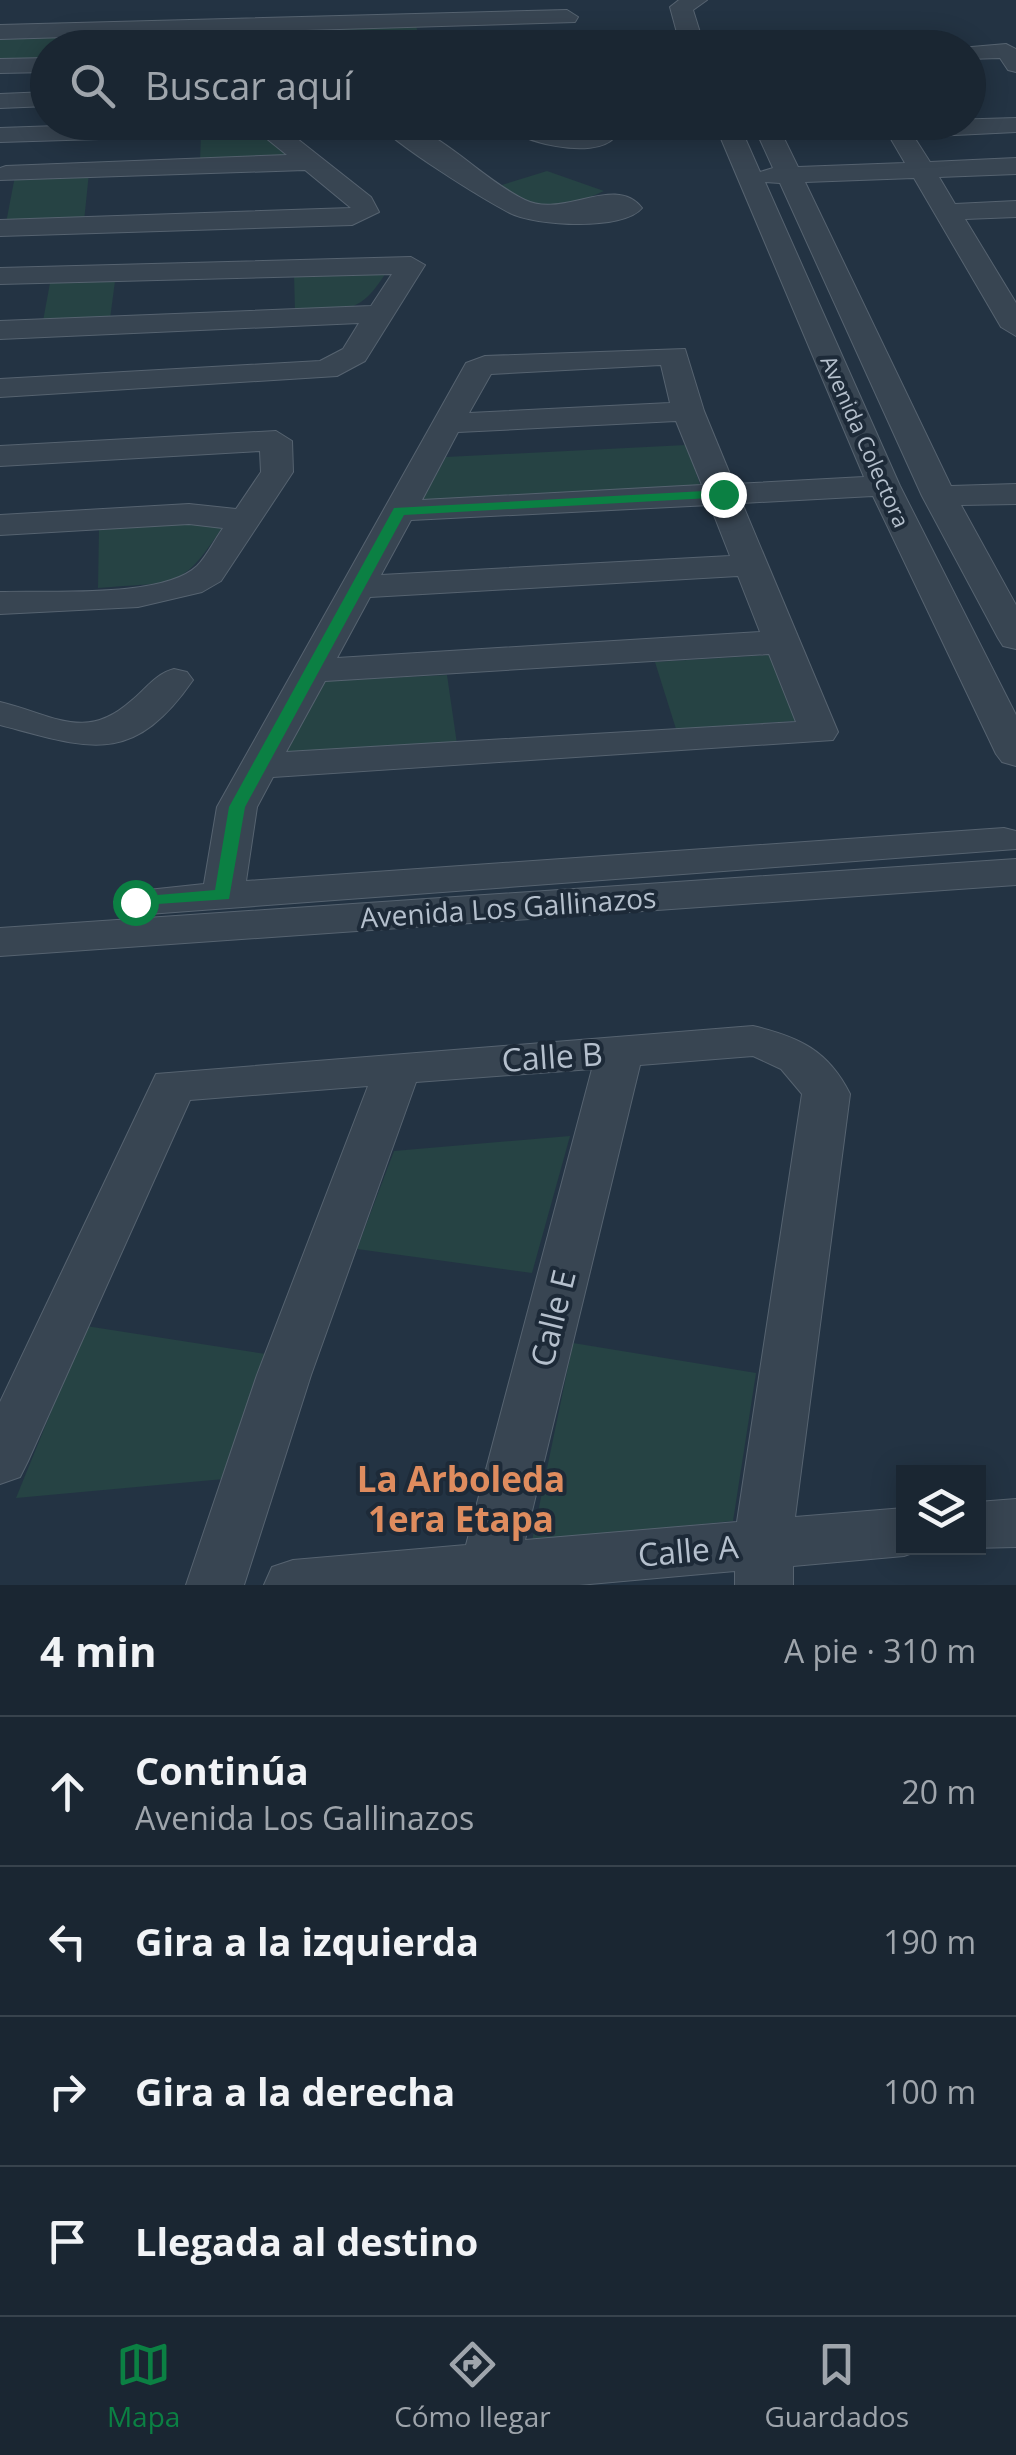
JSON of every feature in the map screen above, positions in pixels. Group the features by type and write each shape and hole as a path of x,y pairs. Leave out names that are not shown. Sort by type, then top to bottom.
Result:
{"street":[{"path":"183,0 183,27"},
{"path":"687,30 680,6 696,0"},
{"path":"706,0 719,30"},
{"path":"73,30 567,17"},
{"path":"0,32 30,31"},
{"path":"986,55 1011,58"},
{"path":"0,66 30,65"},
{"path":"0,100 30,99"},
{"path":"986,125 1016,125"},
{"path":"0,208 6,174 6,135"},
{"path":"6,174 97,197 352,217 366,212 362,203 282,140"},
{"path":"415,140 506,202 535,212 570,215"},
{"name":"Avenida Colectora","path":"734,140 884,486 1016,754"},
{"name":"Avenida Colectora","path":"773,140 939,496 1016,638"},
{"path":"904,140 1016,327"},
{"path":"0,228 97,197 311,162"},
{"path":"751,177 1016,166"},
{"path":"947,212 1016,209"},
{"path":"0,276 411,265 354,355 326,370 0,388"},
{"path":"179,322 182,270"},
{"path":"0,330 380,314"},
{"path":"223,895 237,807 258,766 477,369 485,365 674,356 688,411 819,732 258,766"},
{"path":"447,423 688,411"},
{"path":"0,456 276,441 277,472 208,574 181,588 0,602"},
{"path":"399,511 884,486"},
{"path":"939,496 1016,494"},
{"path":"0,524 189,514 248,520"},
{"path":"359,587 752,566"},
{"path":"312,671 782,642"},
{"path":"0,713 68,736 99,739 124,728 174,680"},
{"name":"Avenida Los Gallinazos","path":"135,902 1013,849"},
{"name":"Avenida Los Gallinazos","path":"0,942 1013,849"},
{"name":"Calle B","path":"0,1461 173,1085 753,1041 802,1059 819,1076 826,1094 764,1564"},
{"name":"Calle E","path":"488,1576 620,1051"},
{"path":"215,1585 284,1375 398,1068"},
{"path":"986,1525 1016,1522"},
{"name":"Calle A","path":"293,1585 764,1564 896,1534"}],"green space":[{"path":"416,24 417,30 311,30 311,27"},
{"path":"30,35 30,62 0,63 0,36"},
{"path":"201,140 273,140 296,159 200,162"},
{"path":"547,171 604,191 549,207 495,187"},
{"path":"89,173 84,221 6,223 15,176"},
{"path":"387,271 358,304 338,310 295,312 294,274"},
{"path":"115,281 110,319 43,321 50,283"},
{"path":"686,445 702,490 420,504 446,457"},
{"path":"190,523 223,526 185,573 160,583 98,588 99,528"},
{"path":"770,655 796,721 676,729 655,662"},
{"path":"447,675 457,744 282,756 325,681"},
{"path":"570,1136 532,1273 357,1249 394,1151"},
{"path":"86,1326 266,1354 224,1479 16,1498"},
{"path":"573,1343 756,1373 733,1521 532,1541"}],"district":[{"name":"La Arboleda 1era Etapa","path":"461,1498"}],"route":[{"path":"135,902 223,895 237,807 399,511 723,494"}]}
